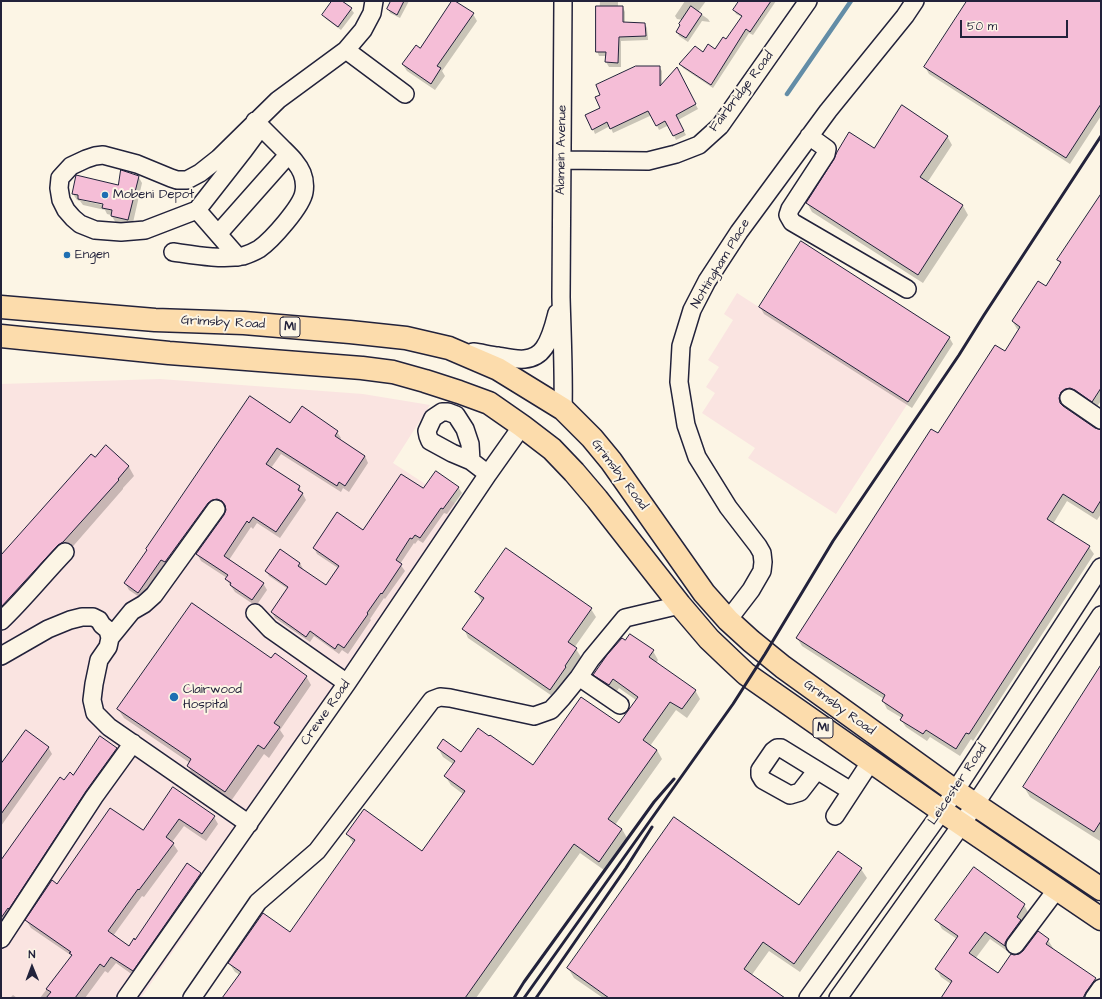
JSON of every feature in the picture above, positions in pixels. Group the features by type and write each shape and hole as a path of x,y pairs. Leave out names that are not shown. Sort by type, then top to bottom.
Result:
{"highway":[{"name":"Grimsby Road","path":"1,307 155,320 244,323 406,338 449,348 498,369 563,409 592,438 611,461 704,593 728,620 751,641 783,667 955,791 1101,889"},
{"name":"Grimsby Road","path":"1,336 169,353 362,368 393,372 439,385 489,403 552,449 574,472 598,499 680,605 709,639 750,677 942,811 1101,919"},
{"path":"709,639 728,620"}],"street":[{"path":"258,124 244,150 197,210 145,230 121,232 95,230 80,224 66,210 61,200 59,188 60,178 71,166 86,158 95,156 103,155 137,164 177,180 187,180 200,173 258,124 278,100 346,50 363,30 372,14 374,1"},
{"name":"Alamein Avenue","path":"563,1 561,298 564,388 563,409"},
{"name":"Fairbridge Road","path":"562,160 648,161 676,154 699,145 720,126 808,1"},
{"name":"Nottingham Place","path":"728,620 751,590 762,571 762,553 728,507 697,457 686,424 679,382 681,346 692,310 707,281 739,232 828,110 905,16 915,1"},
{"path":"346,50 405,94"},
{"path":"172,252 220,257 238,257 252,253 261,248 287,220 300,202 304,192 304,180 299,167 295,161 258,124"},
{"path":"809,136 827,149 826,154 790,209 788,215 792,222 907,289"},
{"path":"218,234 288,155"},
{"path":"197,210 238,257"},
{"name":"Alamein Avenue","path":"449,348 516,360 536,357 549,340 561,298"},
{"path":"1069,398 1101,420"},
{"name":"Crewe Road","path":"126,998 347,683 522,426"},
{"path":"471,461 488,474"},
{"path":"110,638 132,611 144,604 154,595 216,509"},
{"path":"1,621 12,611 65,552"},
{"name":"Leicester Road","path":"808,998 942,811 1101,567"},
{"path":"1078,602 1101,616"},
{"path":"192,998 258,902 317,851 432,700 440,697 450,698 534,716 551,710 579,678 591,659 625,618 680,605"},
{"path":"255,613 270,629 347,683"},
{"name":"Leicester Road","path":"838,998 962,824 1101,616"},
{"path":"2,653 48,629 70,620 82,617 93,617 99,620 108,630 110,638 108,647 99,660 94,684 92,700 95,712 109,727 248,824"},
{"path":"579,678 620,705"},
{"path":"1,940 94,797 133,743"},
{"path":"835,816 871,761"},
{"path":"817,770 851,791"},
{"path":"1015,945 1057,889"},
{"path":"1094,998 1101,988"}],"shaded area":[{"path":"737,293 908,403 836,514 748,458 755,448 702,413 715,393 706,387 719,367 708,360 733,320 724,314"},
{"name":"Clairwood Hospital","path":"160,379 363,394 430,405 393,463 472,515 141,998 1,998 1,384"}],"building":[{"path":"332,1 342,1 352,8 338,27 322,15"},
{"path":"391,1 404,1 397,15 387,9"},
{"path":"452,1 455,1 474,13 437,66 441,68 431,84 402,64 416,45 420,48"},
{"path":"739,1 771,1 750,32 746,29 711,85 679,64 695,46 703,52 708,44 715,49 723,37 726,39 742,16 733,10"},
{"path":"967,1 1101,1 1101,104 1066,158 924,67"},
{"path":"596,6 623,6 623,22 645,23 646,36 619,37 618,63 605,62 606,52 596,52"},
{"path":"691,6 702,14 686,38 676,32 680,25 679,24"},
{"path":"636,66 660,66 660,86 677,67 696,104 676,115 684,131 673,136 665,121 656,126 648,111 610,129 607,122 592,130 585,115 600,108 595,97 600,95 596,85"},
{"path":"902,105 948,136 920,177 963,205 918,275 806,203 849,132 874,148"},
{"name":"Mobeni Depot","path":"121,170 139,176 128,220 111,216 112,210 102,208 103,204 78,199 78,195 72,194 76,175 118,185"},
{"path":"1101,194 1101,388 1092,402 1070,388 1061,392 1059,398 1060,403 1063,406 1095,428 1101,430 1101,500 1093,513 1063,494 1047,519 1090,546 969,734 966,733 956,749 926,730 923,734 900,720 903,715 882,701 885,695 796,638 931,429 938,433 995,345 1005,351 1020,327 1012,321 1038,281 1046,286 1061,262 1057,260"},
{"path":"801,241 950,337 908,402 759,307"},
{"path":"250,396 290,423 302,406 338,431 335,436 365,456 345,486 339,482 337,486 277,448 266,464 300,486 298,490 303,493 276,532 253,517 249,523 247,521 224,556 264,583 252,600 230,585 231,583 225,579 228,575 196,554 226,510 222,501 217,499 208,503 165,562 161,560 138,593 124,583"},
{"path":"106,445 129,466 118,479 119,480 63,542 58,545 1,607 1,555 91,454 95,457"},
{"path":"436,471 459,487 443,509 441,508 420,538 415,535 412,539 410,538 396,560 402,564 344,648 338,644 335,649 310,631 306,637 271,612 288,587 265,571 280,549 300,563 298,566 326,585 339,566 313,548 337,512 363,530 401,474 423,488"},
{"path":"506,548 592,608 568,642 577,648 550,690 462,629 484,598 475,592"},
{"path":"192,603 271,658 275,653 307,676 274,723 280,727 264,749 258,745 225,792 187,766 191,759 117,709"},
{"path":"630,634 654,650 649,657 696,690 682,709 670,702 643,740 657,750 608,819 622,829 599,862 574,844 465,998 222,998 241,972 228,963 263,913 290,932 355,840 346,834 364,809 422,851 465,791 444,776 455,761 437,748 443,739 461,752 478,728 533,765 581,697 619,723 638,697 613,679 609,685 593,675 607,655 622,638 625,640"},
{"path":"1101,665 1101,821 1094,832 1023,787"},
{"path":"26,730 49,747 1,814 1,764"},
{"path":"100,736 117,748 86,791 9,909 8,908 1,918 1,860 60,777 64,780 70,772 73,775"},
{"path":"173,787 215,816 202,834 179,819 166,837 174,843 139,890 138,889 108,931 129,946 134,938 135,940 187,863 201,873 133,971 111,957 104,967 100,964 75,998 46,998 51,992 46,989 72,955 69,953 71,952 25,920 52,880 57,884 110,808 143,830"},
{"path":"674,817 799,905 838,851 862,868 794,964 763,942 744,969 785,998 609,998 567,968"},
{"path":"974,867 1025,904 1017,917 1021,920 1007,939 1005,946 985,932 969,953 998,973 1011,954 1019,954 1023,951 1038,931 1049,939 1046,944 1096,978 1083,998 941,998 952,981 935,969 958,936 935,920"}],"waterway":[{"path":"787,94 851,1"}],"railway":[{"path":"524,998 733,704 833,541 959,355 1101,136"},
{"path":"514,998 654,802 674,779"},
{"path":"536,998 626,868 652,827"}],"place":[{"name":"Mobeni Depot","path":"105,195"},
{"name":"Engen","path":"67,255"},
{"name":"Clairwood Hospital","path":"174,697"}]}
